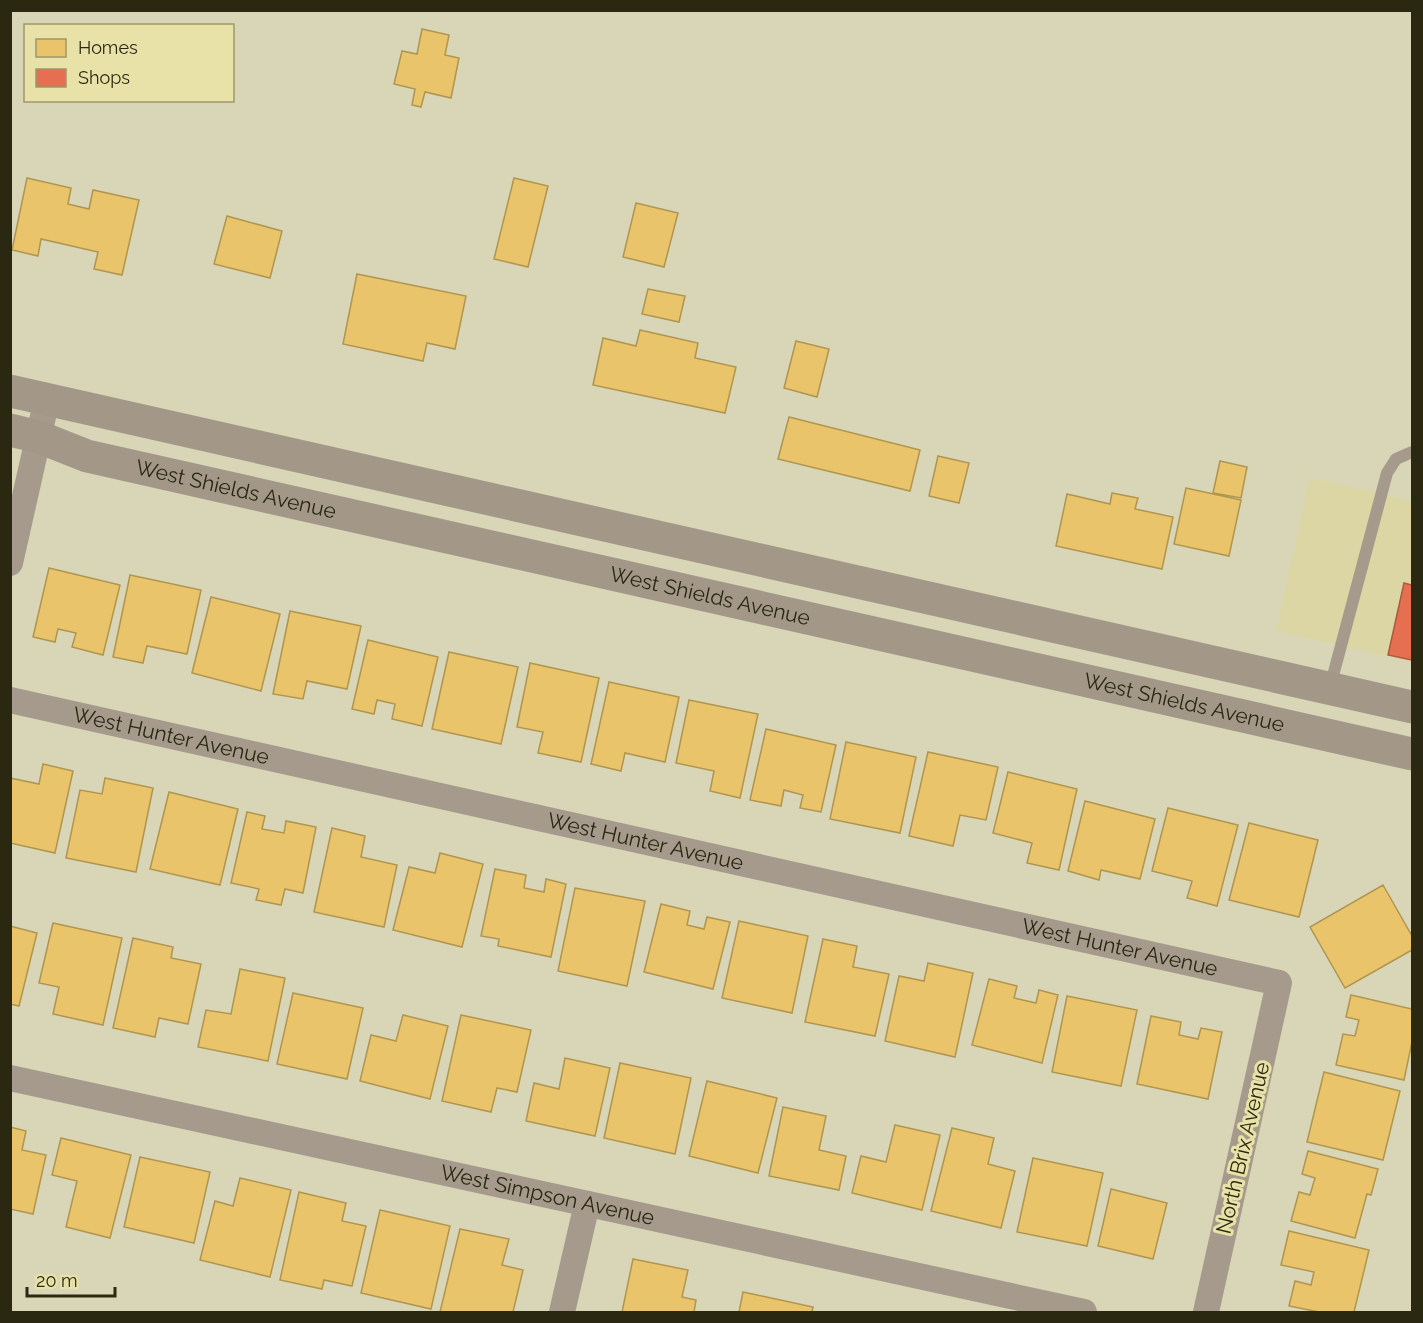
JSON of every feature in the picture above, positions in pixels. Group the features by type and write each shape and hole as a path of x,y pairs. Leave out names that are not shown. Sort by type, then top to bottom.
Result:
{"street":[{"path":"10,391 1413,707"},
{"path":"10,563 25,433 47,399"},
{"name":"West Shields Avenue","path":"25,433 99,459 1413,753"},
{"name":"West Hunter Avenue","path":"10,700 1279,983"},
{"name":"North Brix Avenue","path":"1206,1312 1279,983"},
{"name":"West Simpson Avenue","path":"10,1078 1084,1312"},
{"path":"562,1312 587,1204"}],"lane":[{"path":"1330,688 1387,473 1396,459 1413,452"}],"shaded area":[{"path":"1310,478 1412,501 1412,662 1276,631"}],"building: Homes":[{"path":"422,29 449,35 445,55 459,58 451,98 425,92 421,107 412,105 415,89 394,84 402,51 417,54"},
{"path":"27,178 71,188 68,204 89,209 93,190 139,200 122,275 94,269 98,252 41,239 38,256 12,250"},
{"path":"514,178 548,186 528,267 494,259"},
{"path":"636,203 678,213 664,267 623,257"},
{"path":"227,216 282,231 270,278 214,264"},
{"path":"357,274 466,296 455,349 427,343 423,361 343,344"},
{"path":"648,289 685,296 679,322 642,314"},
{"path":"640,330 698,343 695,358 736,367 725,413 593,385 603,338 636,346"},
{"path":"796,341 829,349 817,397 784,388"},
{"path":"789,417 920,450 910,491 778,459"},
{"path":"938,456 969,463 959,503 929,496"},
{"path":"1220,461 1247,467 1241,498 1213,493"},
{"path":"1186,488 1241,500 1229,556 1174,544"},
{"path":"1112,493 1138,498 1135,509 1173,517 1162,569 1056,546 1067,494 1110,504"},
{"path":"49,568 120,585 103,655 72,647 76,633 58,629 55,642 33,637"},
{"path":"130,575 201,590 187,654 147,646 143,663 113,657"},
{"path":"211,597 280,614 261,691 192,673"},
{"path":"290,611 361,626 347,689 307,681 303,699 273,694"},
{"path":"368,640 438,657 422,726 392,719 395,704 377,700 374,714 352,709"},
{"path":"449,652 518,667 501,744 432,729"},
{"path":"530,663 599,678 581,762 538,753 543,732 517,727"},
{"path":"609,682 679,697 665,762 625,753 621,771 591,764"},
{"path":"689,700 758,714 740,798 710,791 714,771 676,763"},
{"path":"766,729 836,745 821,812 800,808 803,795 784,790 781,806 750,800"},
{"path":"846,742 916,757 900,833 830,819"},
{"path":"928,752 998,767 986,820 960,815 953,846 909,836"},
{"path":"43,764 73,771 55,853 10,843 10,778 39,784"},
{"path":"1008,772 1077,789 1059,870 1027,863 1032,843 993,833"},
{"path":"105,778 153,788 136,872 66,858 80,790 102,794"},
{"path":"169,792 238,809 220,885 150,869"},
{"path":"1085,801 1155,819 1140,879 1101,870 1099,880 1068,871"},
{"path":"1168,808 1238,825 1217,906 1187,898 1192,881 1152,871"},
{"path":"247,812 265,816 262,829 284,833 286,821 316,827 303,893 285,889 281,905 256,900 259,889 231,883"},
{"path":"1249,823 1318,840 1299,917 1229,900"},
{"path":"332,828 365,836 361,857 397,865 384,927 314,912"},
{"path":"440,853 483,864 462,947 393,930 409,867 435,873"},
{"path":"495,869 526,875 524,888 544,892 546,879 566,884 551,957 498,946 499,939 481,936"},
{"path":"1383,885 1412,936 1412,950 1345,988 1310,927"},
{"path":"575,888 645,901 627,986 558,971"},
{"path":"661,904 690,911 687,925 704,929 707,917 730,922 713,989 644,972"},
{"path":"739,921 808,936 792,1013 722,998"},
{"path":"53,923 122,938 103,1025 53,1014 59,987 39,983"},
{"path":"10,926 37,933 19,1006 10,1004"},
{"path":"133,938 173,947 171,958 201,964 188,1024 159,1018 155,1037 113,1028"},
{"path":"823,939 857,946 853,967 889,974 875,1036 805,1022"},
{"path":"928,963 973,973 955,1057 885,1041 899,976 924,981"},
{"path":"240,969 285,978 268,1061 198,1047 206,1010 231,1014"},
{"path":"989,979 1017,986 1014,998 1036,1003 1039,990 1058,995 1042,1063 972,1045"},
{"path":"293,993 363,1008 347,1079 277,1064"},
{"path":"1351,995 1412,1009 1412,1042 1404,1080 1336,1065 1343,1034 1355,1036 1359,1020 1346,1017"},
{"path":"1067,996 1137,1010 1121,1086 1052,1072"},
{"path":"403,1015 448,1026 430,1099 360,1081 371,1035 396,1041"},
{"path":"461,1015 531,1030 517,1092 497,1088 491,1112 442,1101"},
{"path":"1151,1016 1181,1022 1179,1035 1198,1039 1201,1028 1222,1032 1208,1099 1137,1084"},
{"path":"565,1058 610,1068 595,1136 526,1121 534,1083 559,1089"},
{"path":"620,1063 691,1078 675,1154 604,1138"},
{"path":"1324,1072 1400,1091 1383,1160 1307,1142"},
{"path":"707,1081 777,1098 758,1173 689,1156"},
{"path":"783,1107 826,1116 819,1150 846,1156 839,1190 769,1176"},
{"path":"895,1125 940,1135 922,1210 852,1193 861,1156 886,1162"},
{"path":"10,1127 26,1131 22,1150 46,1155 33,1214 10,1209"},
{"path":"952,1128 994,1138 988,1164 1015,1171 1001,1228 931,1211"},
{"path":"61,1138 131,1155 110,1238 66,1227 77,1181 52,1175"},
{"path":"1308,1151 1378,1169 1371,1195 1367,1194 1355,1238 1291,1221 1299,1192 1310,1195 1315,1178 1302,1174"},
{"path":"140,1157 210,1172 194,1243 124,1227"},
{"path":"1033,1158 1103,1173 1087,1246 1017,1232"},
{"path":"240,1178 291,1190 270,1277 200,1260 215,1201 233,1206"},
{"path":"1111,1189 1167,1203 1153,1259 1098,1246"},
{"path":"299,1192 346,1203 342,1221 366,1226 352,1286 324,1280 322,1289 280,1280"},
{"path":"380,1210 450,1226 431,1309 361,1293"},
{"path":"460,1229 509,1239 502,1265 523,1270 513,1312 440,1312"},
{"path":"1289,1231 1369,1250 1354,1312 1319,1312 1289,1306 1295,1281 1311,1285 1314,1272 1281,1265"},
{"path":"633,1259 688,1270 682,1297 696,1300 694,1312 622,1312"},
{"path":"743,1292 813,1307 812,1312 739,1312"}],"building: Shops":[{"path":"1404,583 1412,585 1412,660 1388,655"}]}
